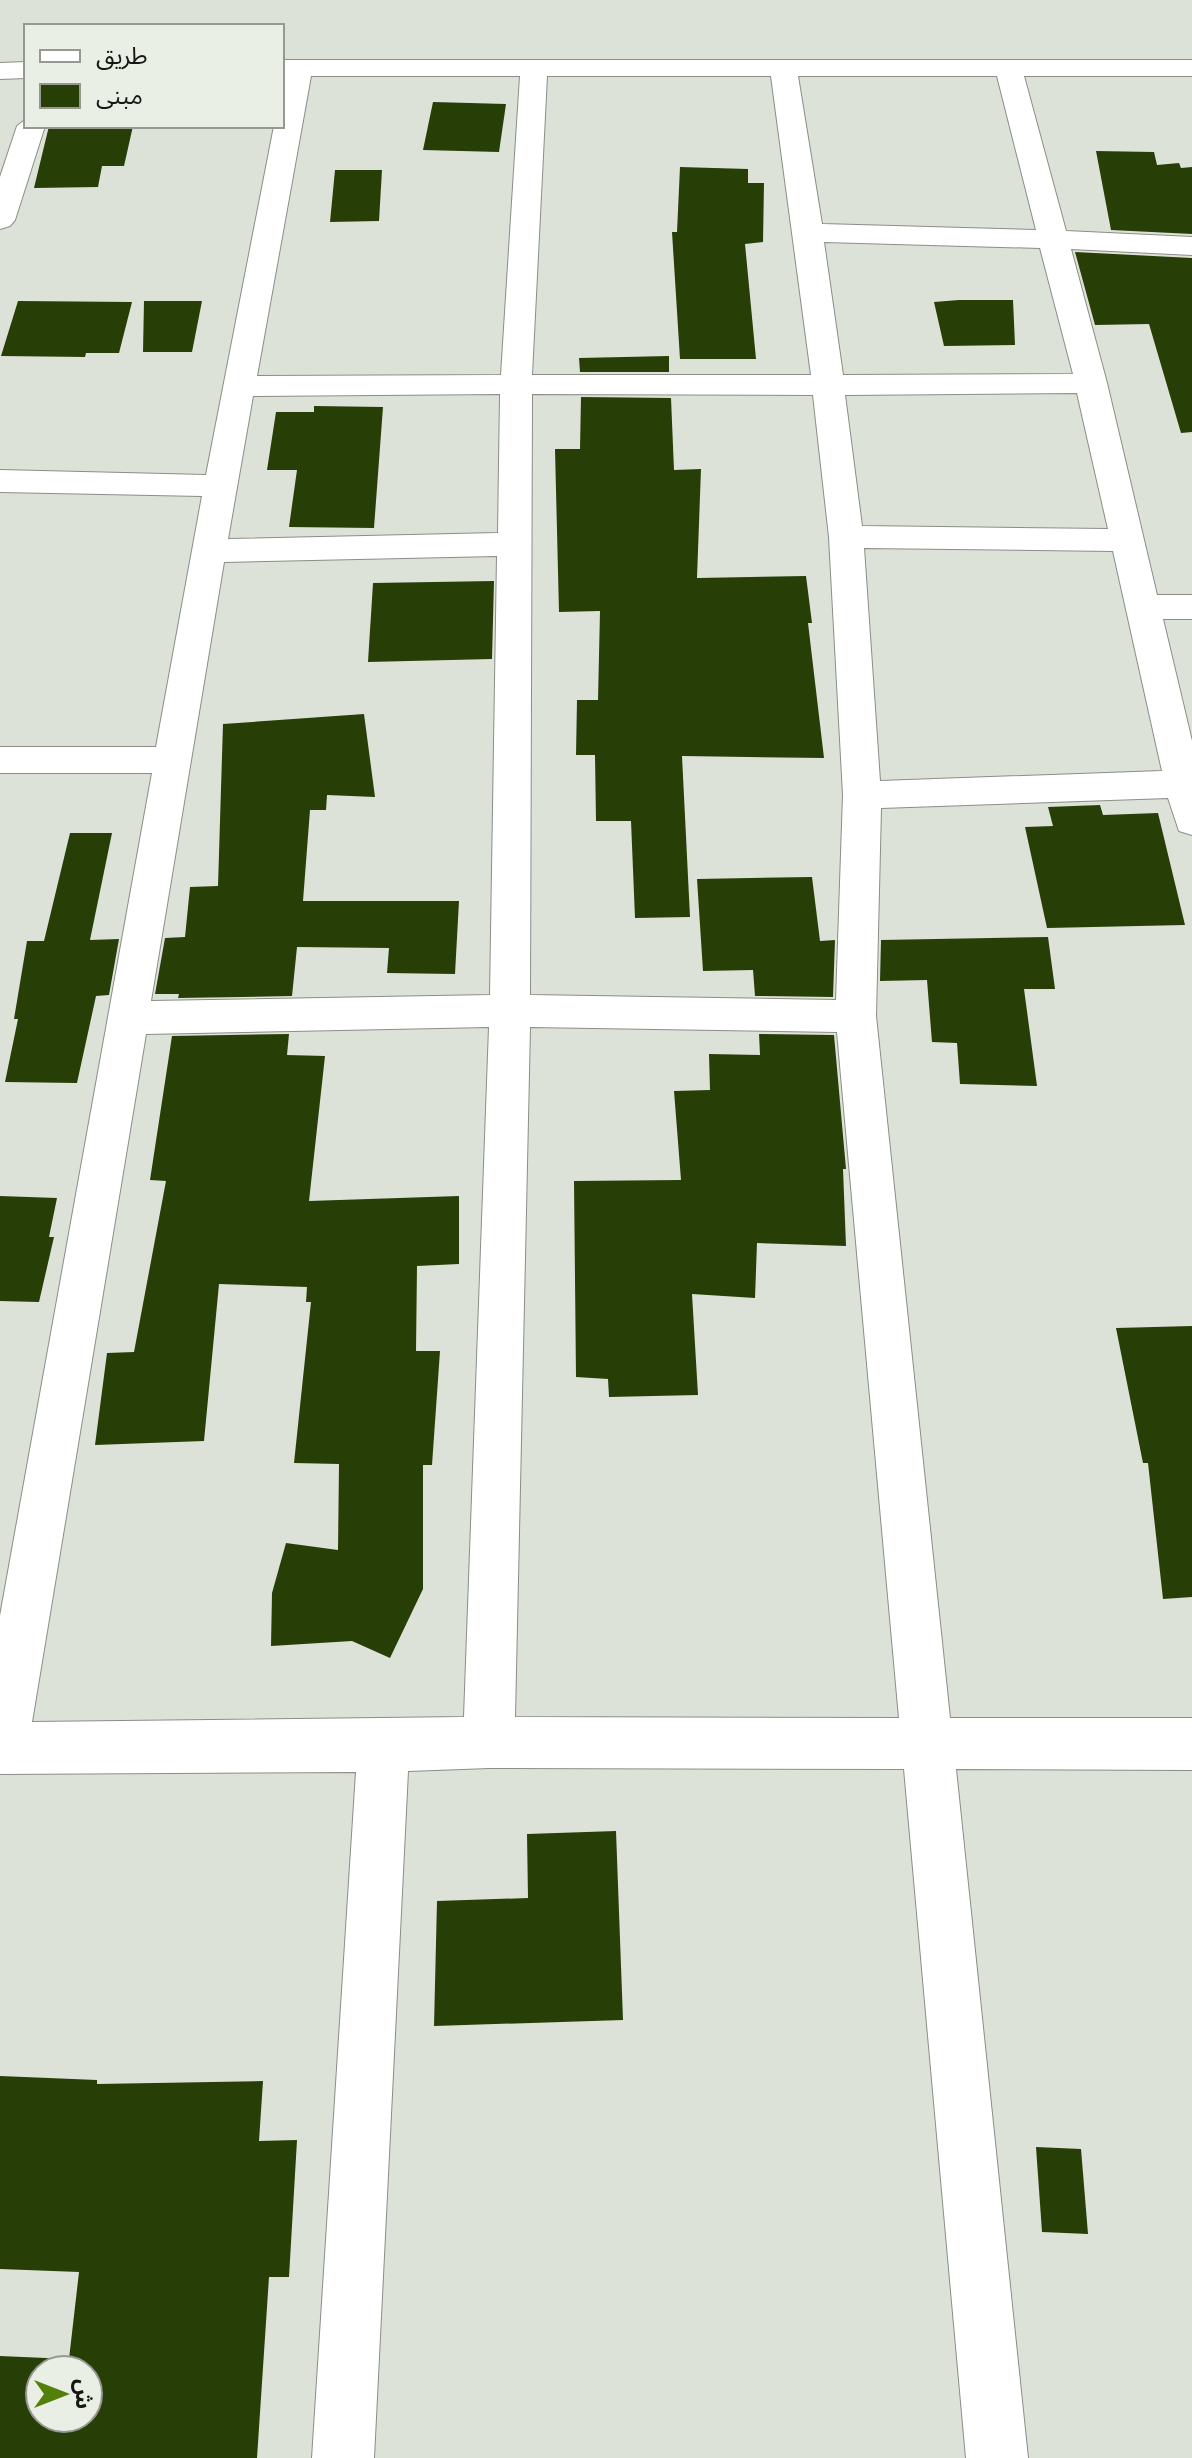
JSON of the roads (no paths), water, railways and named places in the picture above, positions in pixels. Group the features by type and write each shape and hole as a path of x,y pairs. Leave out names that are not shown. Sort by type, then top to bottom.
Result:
{"street":[{"path":"284,105 290,68 1192,68"},
{"path":"1008,68 1091,383 1192,821"},
{"path":"0,71 24,70"},
{"path":"489,1742 510,1011 516,382 534,70"},
{"path":"784,70 846,537 862,795 855,937 856,1016 997,2458"},
{"path":"0,220 30,128"},
{"path":"280,128 211,551 1,1748 383,1746 489,1742 1192,1744"},
{"path":"808,233 1192,246"},
{"path":"239,386 516,382 827,387 1091,383"},
{"path":"0,481 220,486"},
{"path":"846,537 1128,540"},
{"path":"211,551 514,544"},
{"path":"1143,607 1192,607"},
{"path":"0,760 173,760"},
{"path":"862,795 1184,784"},
{"path":"129,1018 510,1011 856,1016"},
{"path":"343,2458 383,1746"}]}
